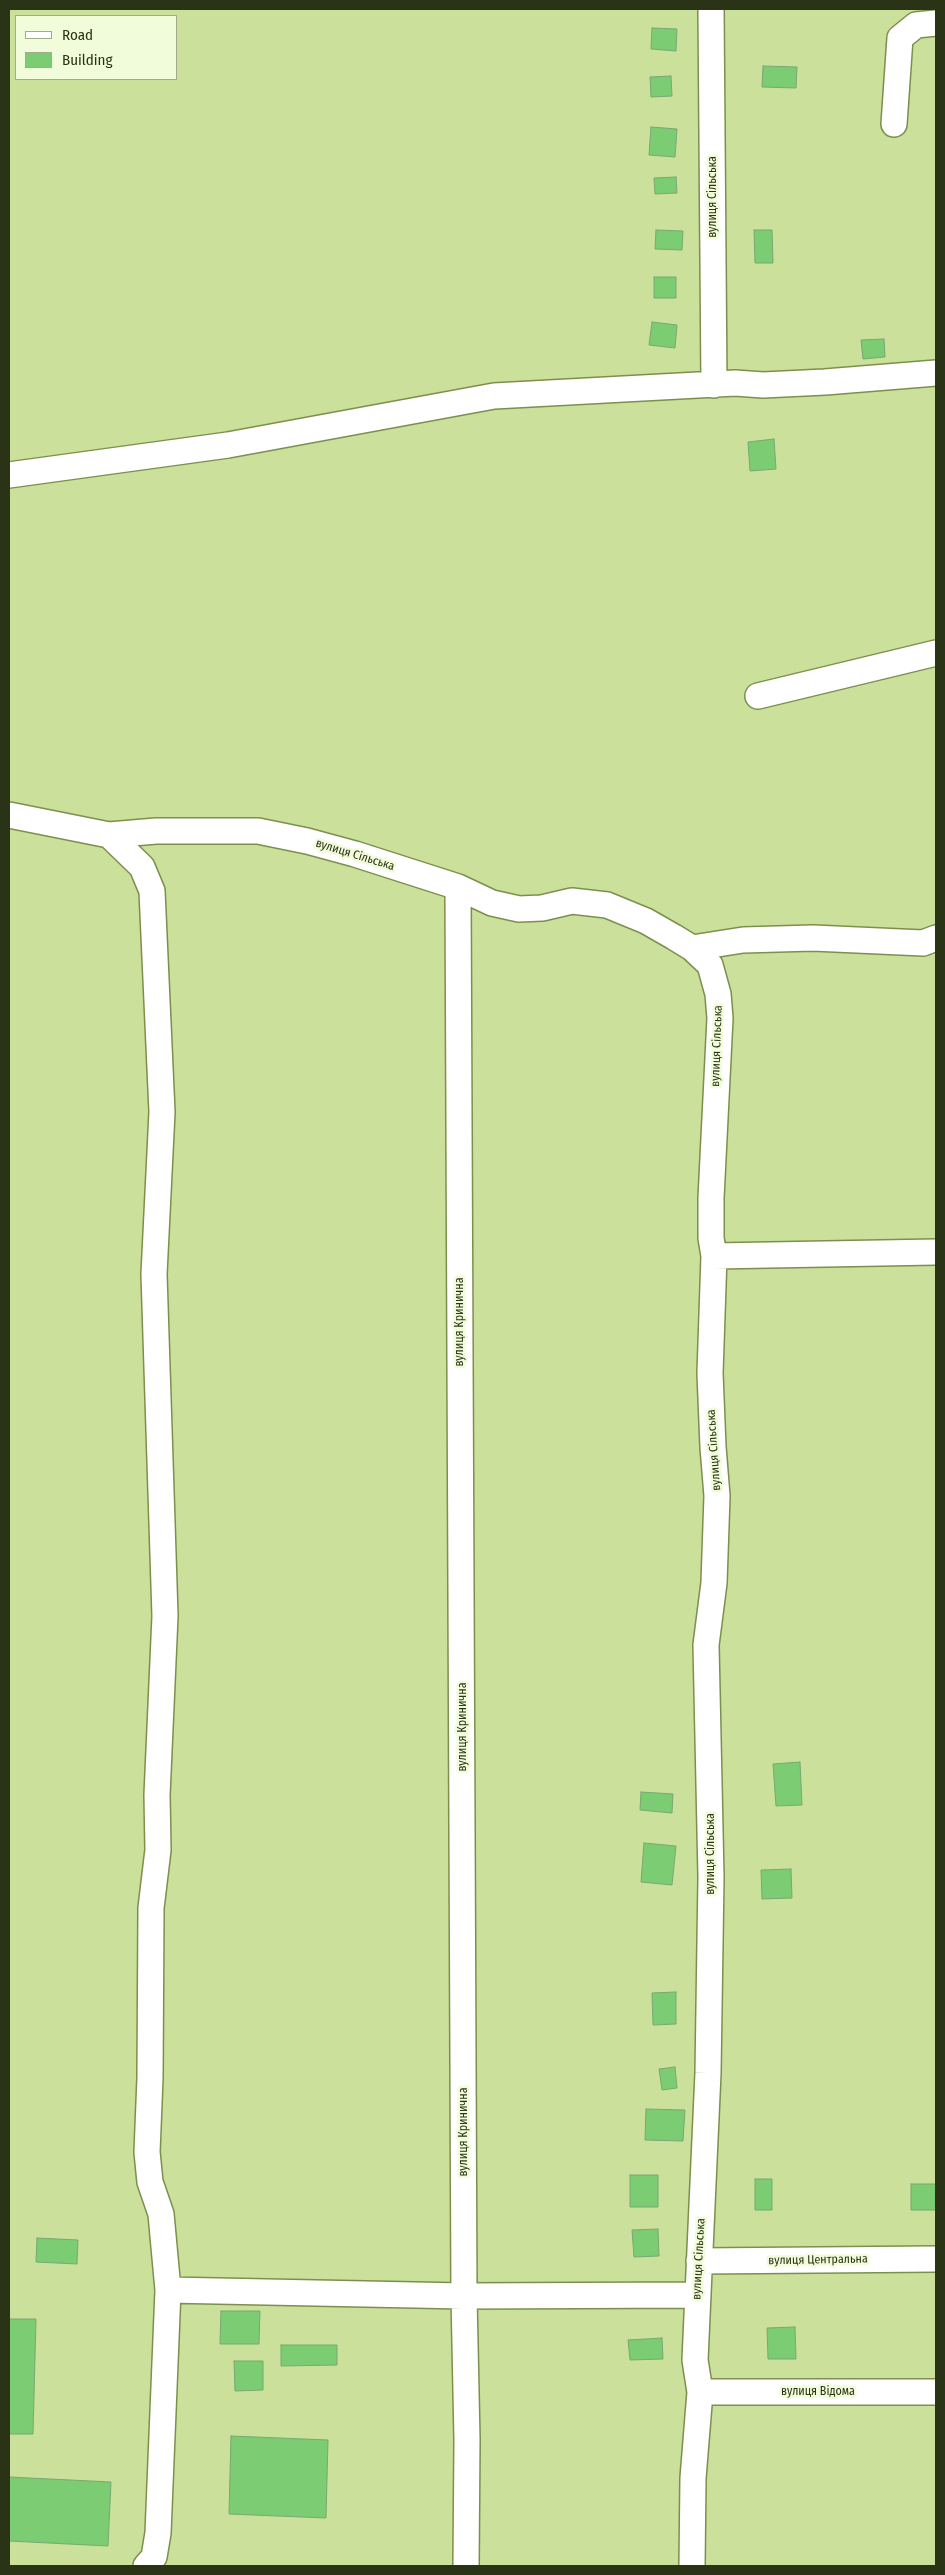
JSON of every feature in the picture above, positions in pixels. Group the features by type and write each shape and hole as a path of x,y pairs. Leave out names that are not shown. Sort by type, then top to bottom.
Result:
{"street":[{"name":"вулиця Сільська","path":"711,9 714,385"},
{"path":"894,124 900,38 905,31 916,25 936,24"},
{"path":"9,475 228,445 494,396 714,385 825,382 936,373"},
{"path":"758,696 936,652"},
{"name":"вулиця Сільська","path":"9,815 109,835 179,830 258,831 307,841 458,887 492,903 519,909 542,908 572,901 607,905 646,921 692,948 710,965 720,1006 715,1077 716,1133 711,1198 711,1238 714,1256 710,1373 717,1496 714,1583 706,1645 711,1877 708,2073 696,2295 695,2360 700,2392 692,2478 692,2566"},
{"path":"142,867 146,853 158,842 179,830"},
{"path":"109,835 142,867 152,891 162,1112 154,1274 164,1616 157,1795 158,1850 151,1908 150,2078 146,2152 150,2182 161,2214 168,2290 158,2533 154,2557 146,2566"},
{"name":"вулиця Кринична","path":"458,887 464,2296 467,2440 466,2566"},
{"path":"692,948 743,940 813,938 923,943 936,938"},
{"path":"714,1256 936,1252"},
{"name":"вулиця Центральна","path":"699,2261 936,2259"},
{"path":"168,2290 464,2296 696,2295"},
{"name":"вулиця Відома","path":"700,2392 936,2392"}],"building":[{"path":"652,28 677,29 676,51 651,49"},
{"path":"763,66 797,67 796,88 762,87"},
{"path":"671,76 672,96 651,97 650,77"},
{"path":"651,127 677,129 675,157 649,155"},
{"path":"676,177 677,193 655,194 654,178"},
{"path":"656,230 683,231 682,250 655,249"},
{"path":"754,230 772,230 773,263 755,263"},
{"path":"654,277 676,277 676,298 654,298"},
{"path":"652,322 677,325 675,348 649,345"},
{"path":"884,339 885,357 863,359 861,340"},
{"path":"774,439 776,469 750,471 748,442"},
{"path":"800,1762 802,1805 776,1806 773,1764"},
{"path":"641,1792 673,1794 672,1813 640,1810"},
{"path":"644,1843 676,1846 672,1885 641,1882"},
{"path":"791,1869 792,1898 762,1899 761,1870"},
{"path":"676,1992 676,2024 653,2025 652,1993"},
{"path":"675,2067 677,2088 662,2090 659,2069"},
{"path":"646,2109 685,2110 683,2141 645,2140"},
{"path":"630,2175 658,2175 658,2207 630,2207"},
{"path":"755,2179 772,2179 772,2210 755,2210"},
{"path":"911,2184 936,2184 936,2210 911,2210"},
{"path":"658,2229 659,2256 634,2257 632,2230"},
{"path":"37,2238 78,2240 77,2264 36,2262"},
{"path":"221,2311 260,2311 259,2344 220,2344"},
{"path":"9,2319 36,2319 33,2434 9,2434"},
{"path":"795,2327 796,2359 768,2359 767,2328"},
{"path":"662,2338 663,2359 630,2360 628,2340"},
{"path":"281,2345 337,2345 337,2365 281,2366"},
{"path":"234,2361 263,2361 263,2390 235,2391"},
{"path":"231,2436 328,2440 326,2518 229,2514"},
{"path":"9,2477 111,2482 108,2546 9,2541"}]}
